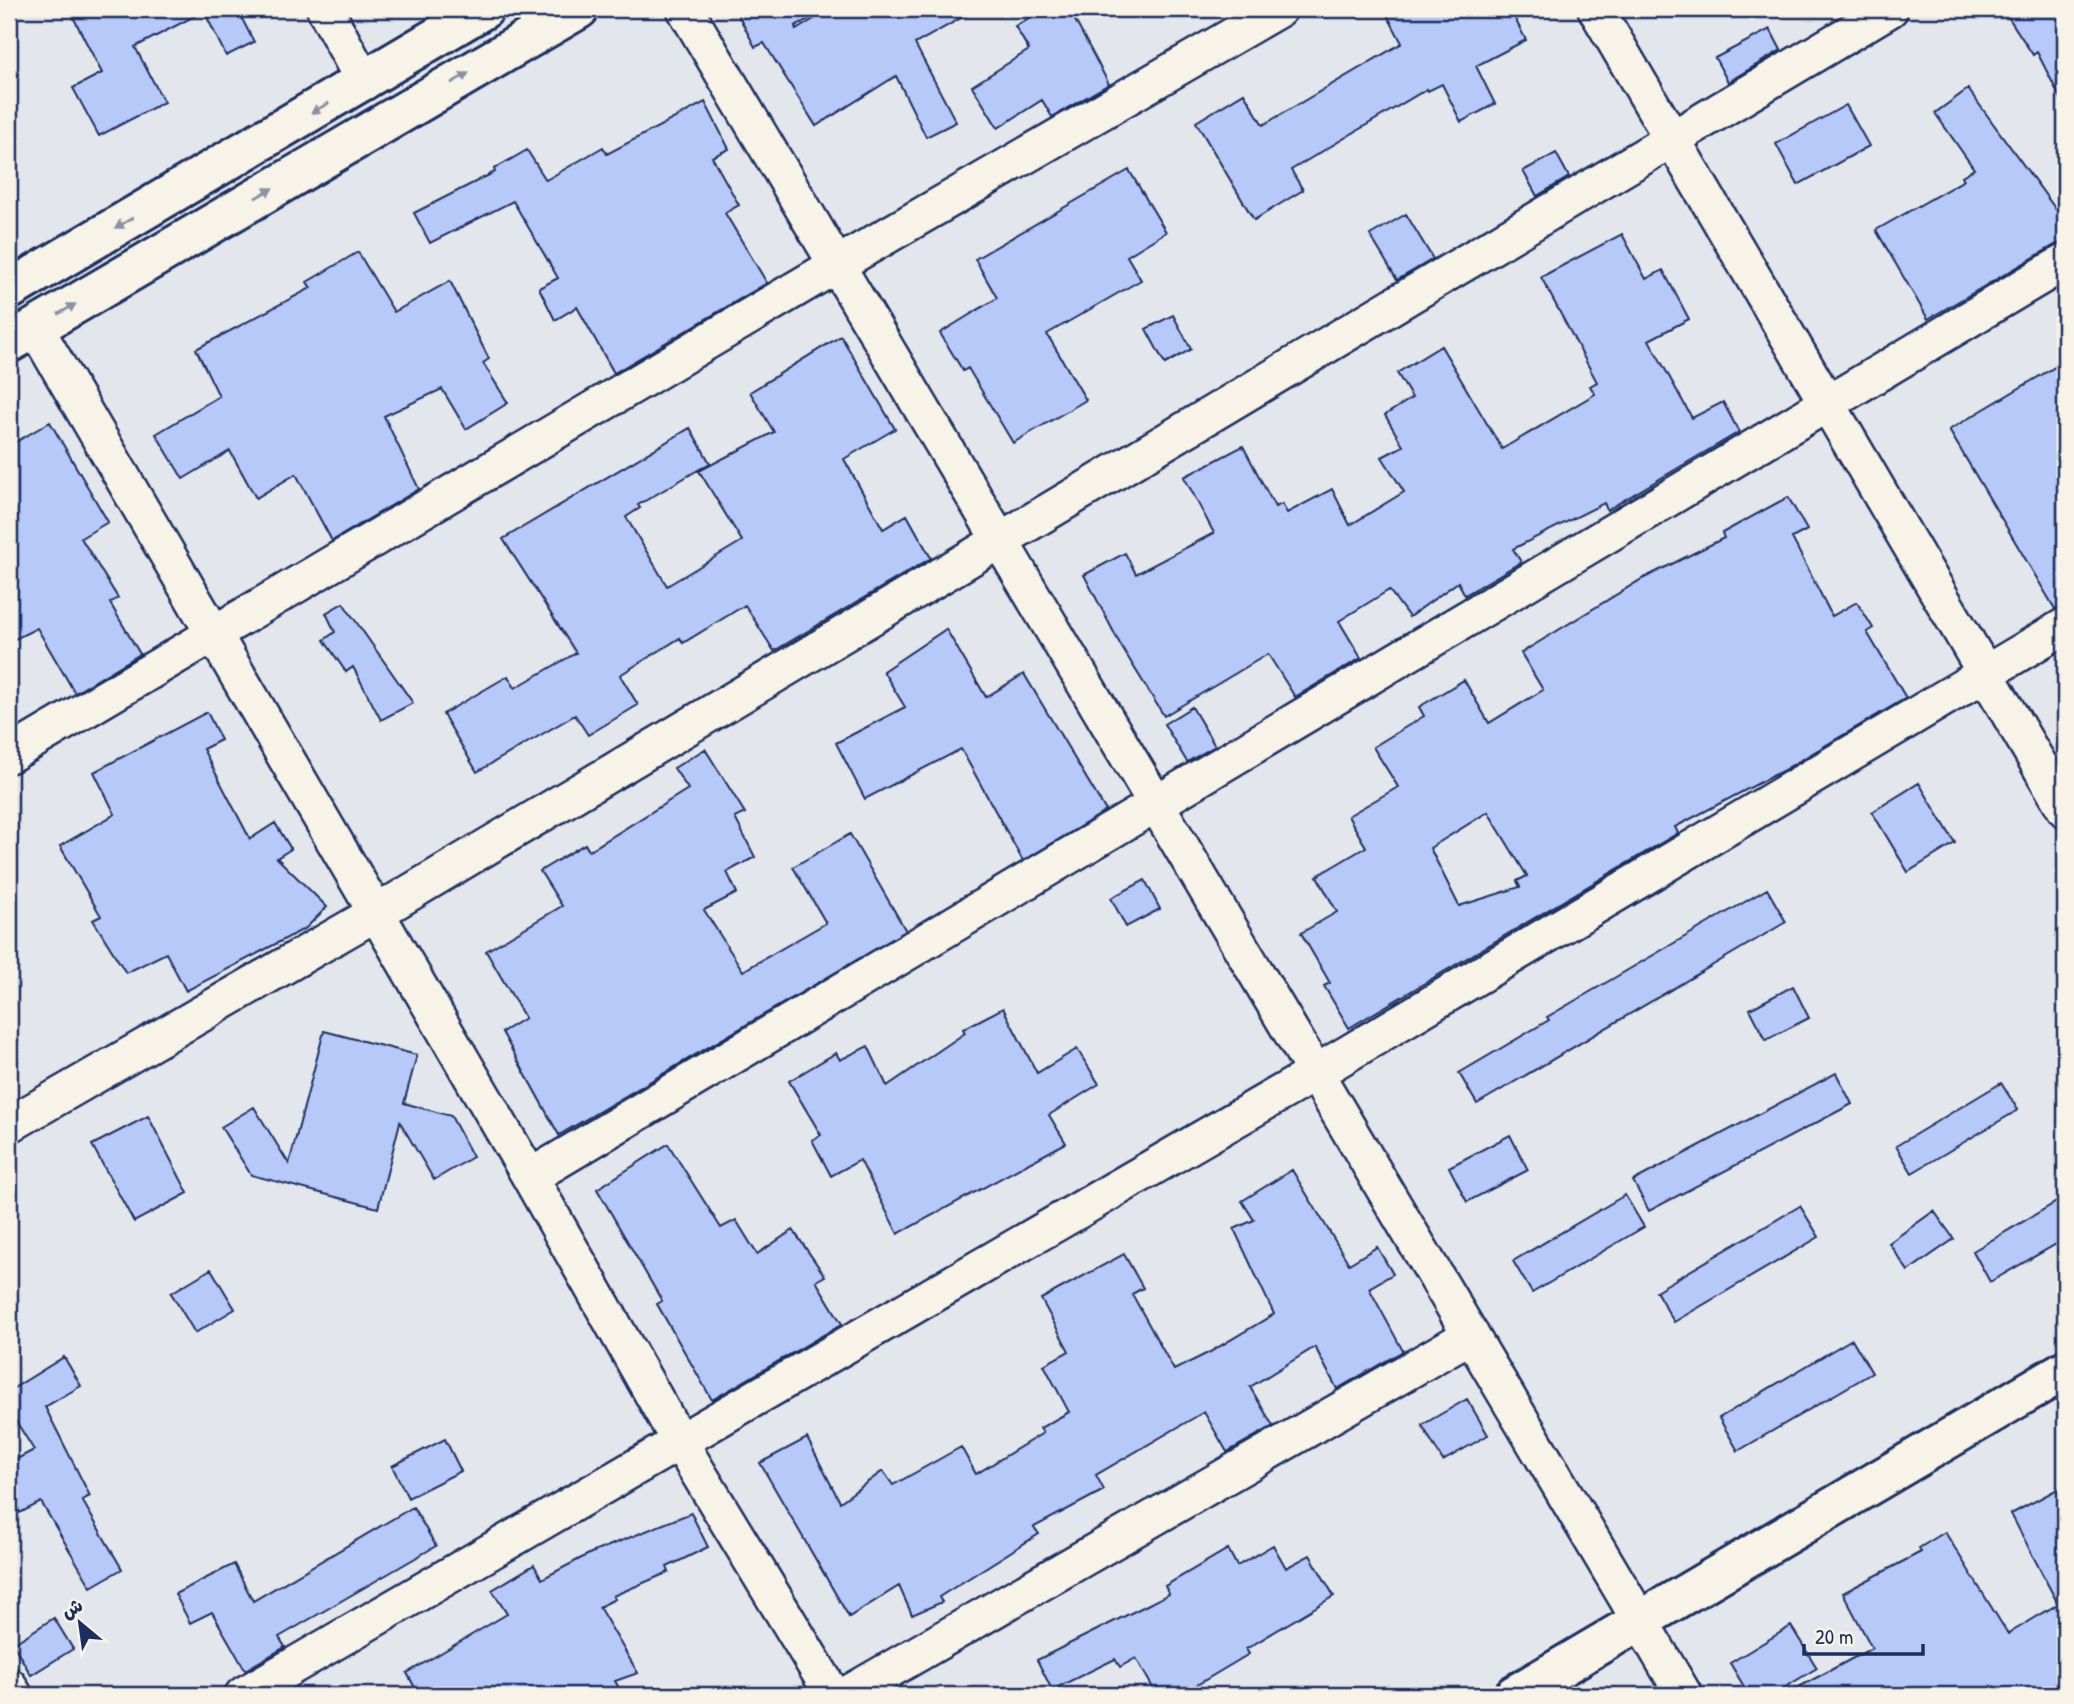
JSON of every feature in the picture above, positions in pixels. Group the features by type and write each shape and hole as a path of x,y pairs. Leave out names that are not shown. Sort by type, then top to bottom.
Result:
{"street":[{"path":"325,9 364,82"},
{"path":"9,290 484,9"},
{"path":"579,9 22,335 213,632 680,1441 833,1695"},
{"path":"685,9 1158,803 1684,1695"},
{"path":"9,755 838,264 1279,9"},
{"path":"1596,9 2065,809"},
{"path":"9,1125 376,913 1890,9"},
{"path":"530,1177 1826,402 2065,262"},
{"path":"243,1695 1317,1072 2065,626"},
{"path":"846,1695 1471,1335"},
{"path":"1514,1695 2065,1370"},
{"path":"9,1686 14,1695"}],"building":[{"path":"69,9 237,9 254,42 226,56 204,11 135,47 164,102 99,136 73,88 102,73"},
{"path":"735,9 829,9 795,26 796,30 830,9 977,9 915,44 956,122 926,137 896,76 816,126 764,43 755,47"},
{"path":"1045,9 1069,9 1109,84 1052,117 1042,100 998,128 972,86 1029,50 1015,26"},
{"path":"1384,9 1510,9 1526,40 1476,66 1495,104 1461,122 1442,84 1428,91 1427,89 1291,170 1303,190 1254,220 1196,122 1244,93 1263,125 1402,43"},
{"path":"2003,9 2065,9 2065,107 2037,52 2033,55"},
{"path":"1770,29 1781,50 1728,82 1715,58"},
{"path":"1968,89 2065,222 2065,242 2055,245 1928,319 1876,230 1964,180 1962,176 1974,169 1935,113"},
{"path":"705,102 729,149 712,157 739,205 725,213 767,283 614,373 577,307 555,320 539,288 558,278 513,201 430,243 414,213 495,172 494,169 527,150 546,180 603,147 607,154"},
{"path":"1846,105 1869,146 1798,185 1776,144"},
{"path":"1556,153 1569,177 1537,196 1523,171"},
{"path":"1129,170 1166,232 1127,256 1141,280 1047,334 1086,400 1013,443 968,368 963,371 940,333 997,298 975,259"},
{"path":"1406,214 1433,259 1397,280 1370,235"},
{"path":"1622,234 1646,279 1663,270 1689,319 1649,340 1692,418 1723,402 1739,432 1607,510 1604,503 1513,549 1521,562 1465,595 1458,582 1409,617 1389,590 1339,621 1361,658 1295,697 1268,654 1164,716 1121,646 1084,575 1125,553 1136,574 1214,533 1184,477 1243,446 1275,507 1282,504 1287,513 1332,489 1350,525 1404,492 1382,457 1403,446 1385,415 1412,398 1397,373 1441,346 1502,449 1595,394 1590,386 1597,382 1541,277"},
{"path":"358,252 394,312 450,281 489,359 483,363 508,403 466,429 442,389 384,416 419,489 332,541 296,474 256,498 230,451 183,479 156,434 219,396 196,349 311,288 307,282"},
{"path":"1173,315 1191,349 1165,364 1146,329"},
{"path":"841,336 895,429 844,459 883,529 907,515 931,558 774,651 745,605 683,643 680,638 620,675 638,705 588,735 575,715 477,772 443,714 508,676 515,688 576,653 503,539 690,428 710,463 638,505 640,508 626,517 667,586 742,541 699,471 774,432 750,392"},
{"path":"2065,361 2065,606 2055,609 1949,430"},
{"path":"50,422 108,522 81,538 118,598 110,603 140,654 75,693 37,628 9,642 9,446"},
{"path":"1788,497 1807,530 1792,538 1832,616 1857,602 1873,628 1867,632 1906,698 1782,771 1675,827 1678,833 1349,1028 1324,986 1330,983 1301,933 1337,912 1317,876 1366,847 1348,816 1398,787 1373,747 1424,716 1419,707 1464,680 1489,723 1543,690 1521,653 1642,579 1724,538 1722,533","holes":["1488,812 1527,876 1517,881 1520,887 1459,906 1430,848"]},
{"path":"343,603 413,703 381,720 353,667 346,672 324,640 335,632 326,613"},
{"path":"946,629 986,697 1024,674 1106,811 1023,861 961,749 865,799 836,743 905,707 883,671"},
{"path":"1192,707 1215,746 1187,762 1164,724"},
{"path":"207,712 221,740 203,749 250,839 275,823 291,849 277,858 327,907 306,928 186,991 166,953 126,973 93,920 101,916 60,846 115,814 94,772"},
{"path":"705,749 745,813 735,818 755,857 727,872 737,893 704,910 743,971 826,923 793,867 850,834 906,931 559,1135 502,1032 525,1018 486,951 562,906 540,871 585,844 589,851 688,789 674,768"},
{"path":"1919,783 1955,843 1908,872 1872,812"},
{"path":"1145,880 1160,909 1126,927 1111,898"},
{"path":"1767,889 1786,922 1477,1104 1459,1073 1549,1020 1547,1017"},
{"path":"1793,986 1809,1018 1766,1040 1750,1009"},
{"path":"1003,1008 1037,1073 1077,1049 1099,1084 1049,1115 1066,1143 898,1234 860,1160 831,1176 812,1140 821,1135 789,1081 836,1053 840,1060 868,1046 887,1086 965,1033 963,1029"},
{"path":"324,1031 417,1055 404,1103 451,1116 473,1157 434,1180 400,1122 378,1208 251,1175 221,1127 254,1107 289,1164"},
{"path":"1836,1073 1852,1104 1649,1211 1633,1181"},
{"path":"2001,1083 2018,1110 1912,1173 1896,1146"},
{"path":"148,1116 188,1193 134,1222 92,1145"},
{"path":"1510,1135 1528,1170 1467,1202 1449,1167"},
{"path":"668,1144 721,1228 736,1220 757,1254 793,1230 825,1276 816,1281 842,1324 712,1400 657,1304 662,1301 597,1189"},
{"path":"1292,1170 1349,1264 1377,1247 1393,1274 1369,1288 1403,1351 1337,1389 1315,1347 1250,1387 1273,1426 1227,1452 1204,1412 1096,1475 1104,1490 1034,1527 1039,1534 939,1597 942,1602 912,1615 899,1586 849,1617 760,1463 807,1438 840,1502 883,1471 893,1485 961,1447 976,1474 1043,1433 1040,1428 1069,1412 1044,1365 1069,1351 1041,1299 1124,1254 1143,1288 1132,1294 1174,1370 1210,1352 1274,1314 1234,1229 1254,1220 1242,1201"},
{"path":"1625,1195 1644,1227 1532,1293 1513,1261"},
{"path":"2065,1197 2065,1239 1990,1282 1973,1251"},
{"path":"1800,1206 1819,1237 1674,1322 1656,1291"},
{"path":"1934,1211 1954,1239 1908,1271 1889,1243"},
{"path":"211,1269 235,1309 195,1333 171,1293"},
{"path":"1852,1339 1872,1373 1738,1451 1719,1418"},
{"path":"64,1357 81,1386 45,1407 90,1496 82,1500 122,1569 91,1587 41,1502 20,1513 9,1491 9,1463 34,1450 9,1410 9,1391"},
{"path":"1467,1399 1488,1435 1443,1461 1422,1425"},
{"path":"445,1439 461,1471 408,1498 392,1466"},
{"path":"2065,1485 2065,1695 1784,1695 1872,1648 1843,1593 1921,1552 1919,1548 1945,1532 2008,1634 2058,1604 2011,1514"},
{"path":"413,1507 436,1546 279,1637 285,1647 245,1670 212,1612 190,1623 175,1594 234,1564 253,1601"},
{"path":"691,1513 708,1547 667,1567 669,1572 613,1596 615,1599 599,1607 638,1673 615,1681 623,1695 419,1695 407,1673 507,1614 492,1590 534,1565 542,1579 591,1553"},
{"path":"1273,1545 1286,1568 1310,1555 1334,1596 1246,1649 1249,1654 1180,1695 1157,1695 1136,1658 1120,1667 1115,1659 1052,1690 1037,1660 1169,1594 1165,1586 1228,1549 1237,1566"},
{"path":"54,1618 73,1649 31,1675 13,1644"},
{"path":"1791,1626 1817,1668 1772,1695 1749,1695 1730,1663"}]}
